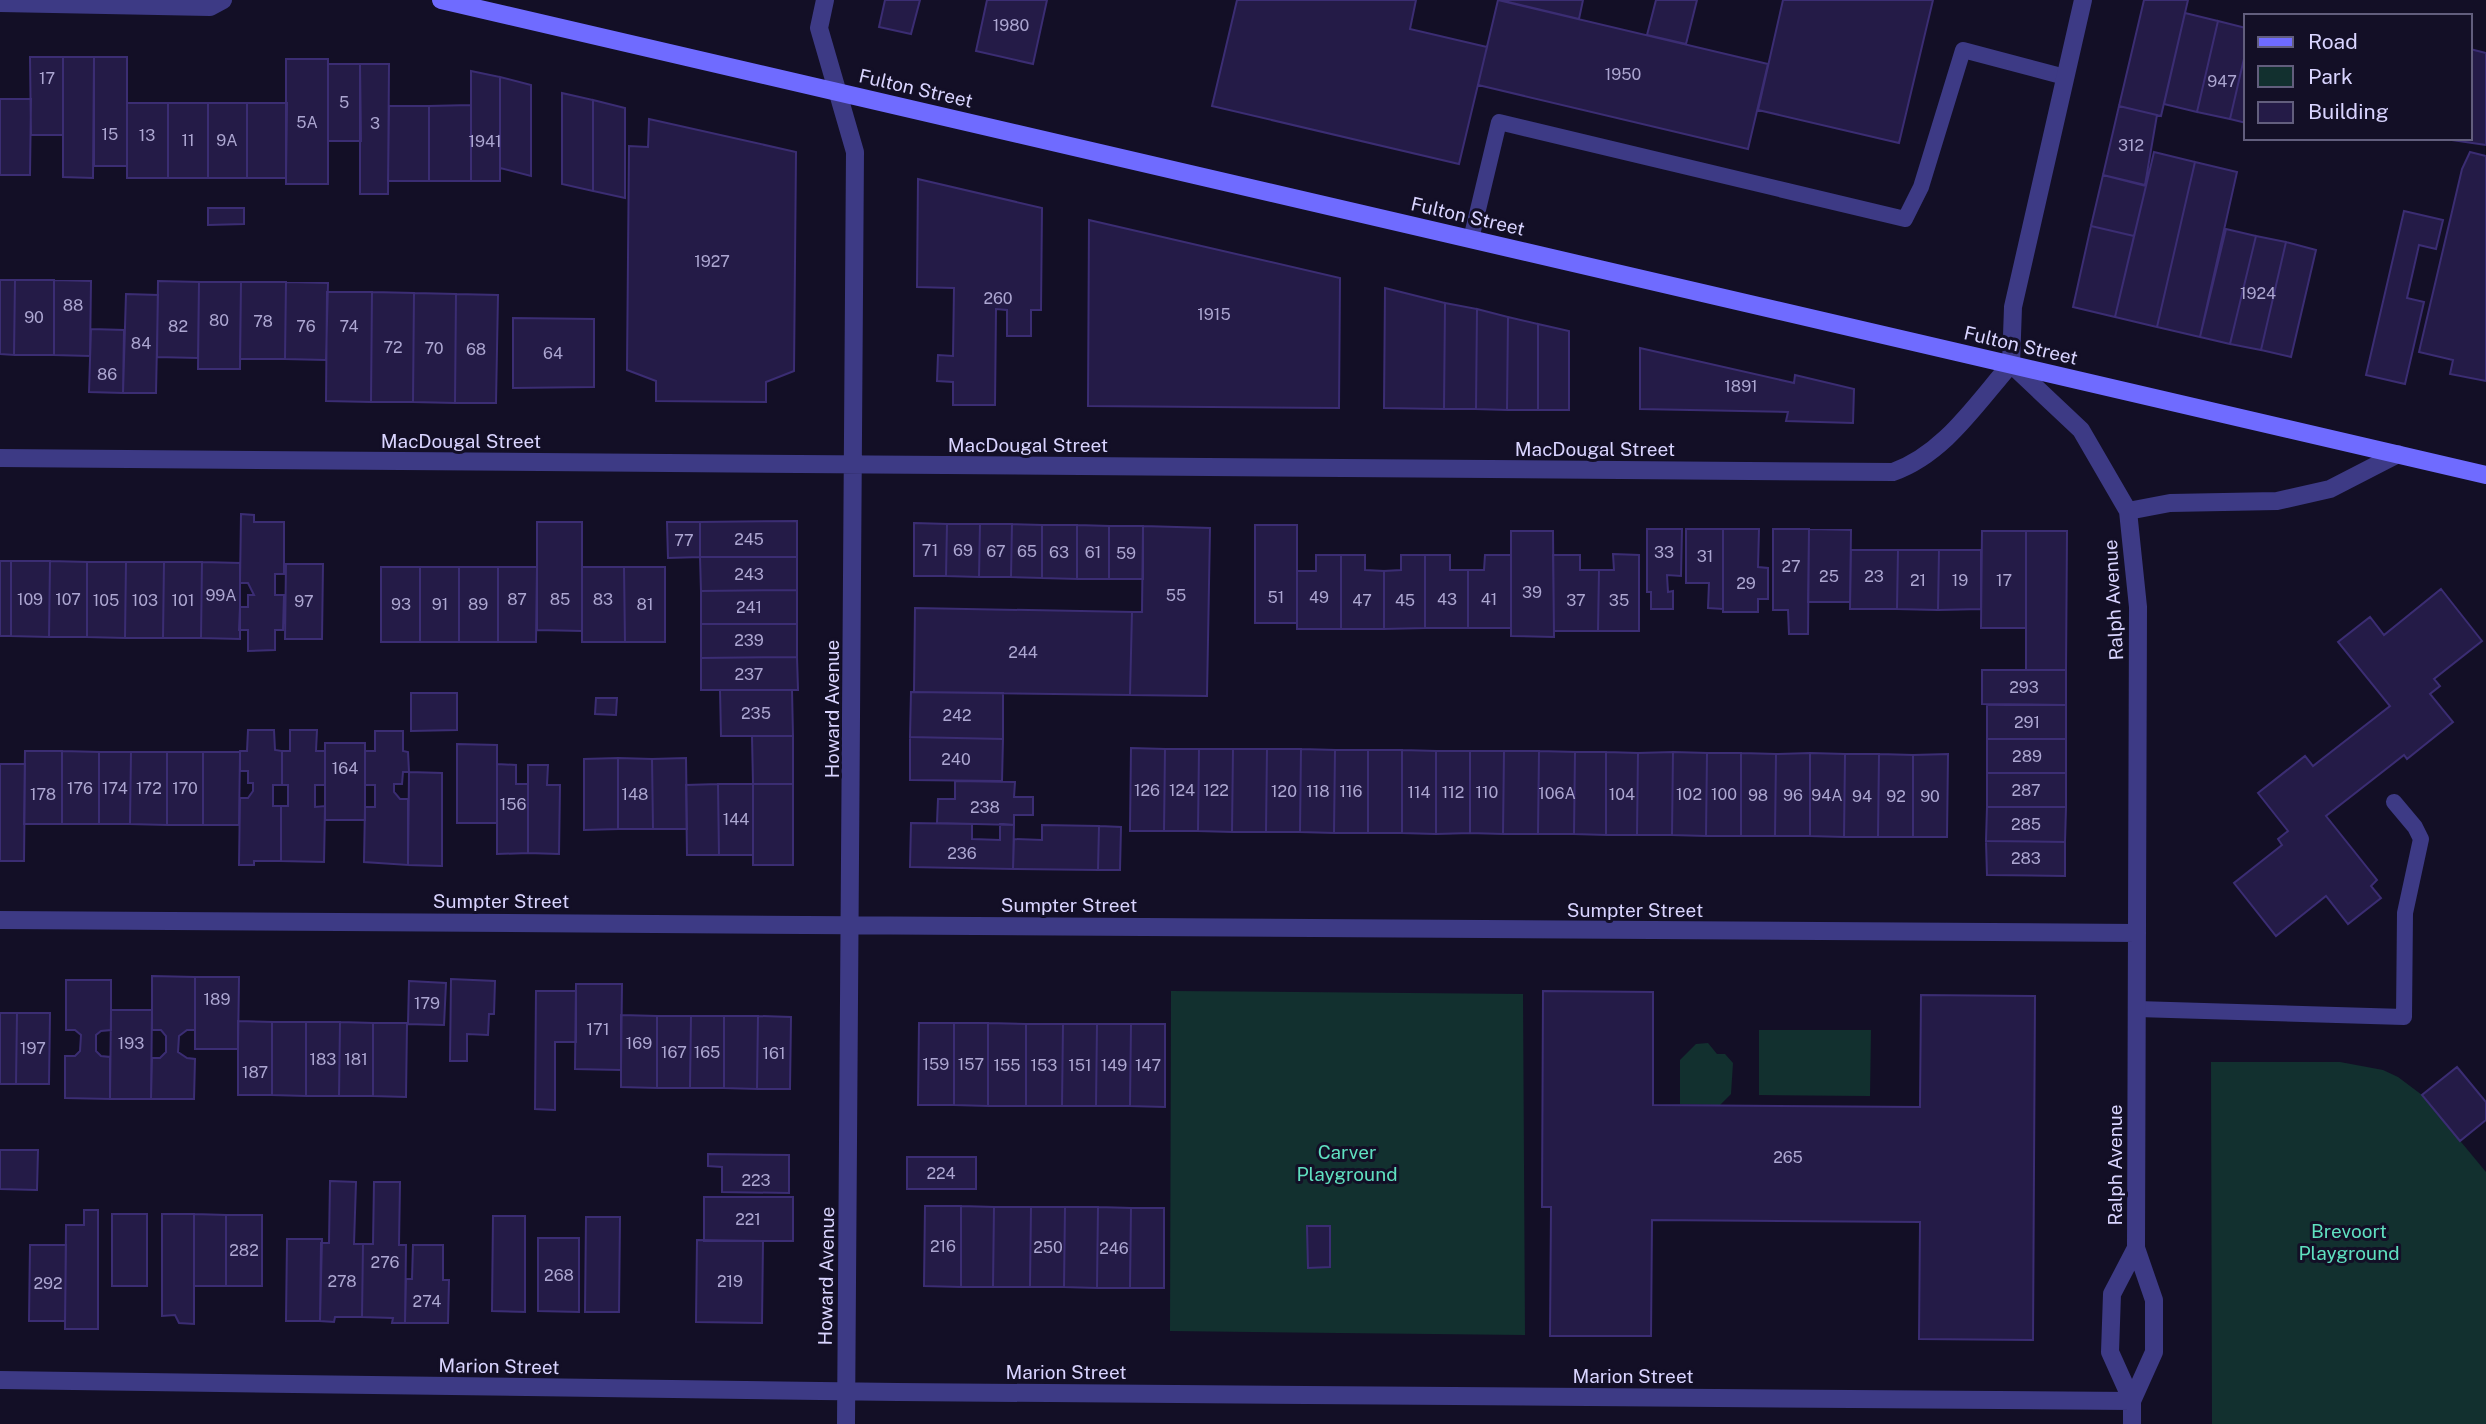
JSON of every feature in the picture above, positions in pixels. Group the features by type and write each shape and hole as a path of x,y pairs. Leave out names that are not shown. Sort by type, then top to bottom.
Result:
{"main road":[{"name":"Fulton Street","path":"441,0 2486,475"}],"street":[{"path":"0,3 210,7 223,0"},
{"name":"Howard Avenue","path":"825,0 818,28 855,152 855,465 846,1424"},
{"path":"2011,364 2013,307 2083,0"},
{"name":"MacDougal Street","path":"0,458 1893,472 1914,465 1931,454 2011,364"},
{"name":"Ralph Avenue","path":"2011,364 2081,430 2128,511 2137,607 2136,1248 2154,1300 2154,1352 2132,1401 2132,1424"},
{"path":"2128,511 2170,503 2277,501 2330,489 2398,454"},
{"name":"Sumpter Street","path":"0,919 2137,933"},
{"name":"Ralph Avenue","path":"2132,1401 2110,1352 2112,1294 2136,1248"},
{"name":"Marion Street","path":"0,1380 846,1391 2132,1401"}],"lane":[{"path":"1471,239 1499,122 1905,219 1920,187 1963,50 2065,77"},
{"path":"2137,1009 2404,1017 2405,913 2421,839 2416,827 2394,802"}],"green space":[{"name":"Carver Playground","path":"1171,991 1523,994 1525,1335 1170,1331"},
{"path":"1759,1030 1871,1030 1870,1096 1759,1095"},
{"path":"1708,1043 1717,1054 1725,1054 1733,1063 1731,1094 1720,1105 1680,1104 1680,1060 1696,1044"},
{"name":"Brevoort Playground","path":"2211,1062 2340,1062 2383,1070 2398,1077 2422,1095 2486,1172 2486,1424 2212,1424"}],"building":[{"path":"885,0 920,0 911,34 879,27"},
{"path":"987,0 1047,0 1033,64 976,51"},
{"path":"1237,0 1416,0 1410,29 1487,47 1459,164 1212,106"},
{"path":"1498,0 1768,64 1748,149 1478,85"},
{"path":"1500,0 1583,0 1579,19"},
{"path":"1656,0 1697,0 1686,44 1647,35"},
{"path":"1783,0 1933,0 1899,143 1758,110"},
{"path":"2144,0 2188,0 2161,116 2119,106"},
{"path":"2185,13 2218,21 2197,112 2164,104"},
{"path":"2218,21 2244,28 2244,59 2230,119 2197,112"},
{"path":"2472,50 2486,53 2486,145 2452,140 2472,140"},
{"path":"30,57 63,57 63,135 31,135"},
{"path":"63,57 94,57 93,178 63,177"},
{"path":"94,57 127,57 127,166 94,166"},
{"path":"286,59 328,59 328,184 286,184"},
{"path":"2244,59 2244,122 2230,119"},
{"path":"328,64 360,64 361,141 328,141"},
{"path":"360,64 389,64 388,194 360,194"},
{"path":"471,71 500,77 500,181 471,181"},
{"path":"500,77 531,85 531,176 500,168"},
{"path":"562,93 593,100 593,191 562,184"},
{"path":"0,99 31,99 30,175 0,175"},
{"path":"593,100 625,108 625,198 593,191"},
{"path":"127,103 168,103 168,178 127,178"},
{"path":"168,103 208,103 208,178 168,178"},
{"path":"208,103 247,103 247,178 208,178"},
{"path":"247,103 287,103 286,178 247,178"},
{"path":"471,105 471,181 429,181 429,106"},
{"path":"389,106 429,106 429,181 388,181"},
{"path":"2119,106 2157,115 2145,185 2103,175"},
{"path":"649,119 796,152 794,371 766,382 766,402 656,401 656,381 627,370 629,146 648,147"},
{"path":"2154,152 2195,162 2157,327 2115,317"},
{"path":"2470,152 2486,156 2486,381 2450,374 2453,360 2419,352 2462,169"},
{"path":"2195,162 2237,172 2200,337 2157,327"},
{"path":"2103,175 2146,186 2134,236 2091,226"},
{"path":"918,179 1042,208 1041,310 1031,310 1031,336 1007,336 1007,310 996,309 995,405 953,405 953,382 937,381 938,355 953,356 954,288 917,287"},
{"path":"208,208 244,208 244,224 208,225"},
{"path":"2404,211 2443,220 2436,249 2419,245 2407,298 2424,302 2405,384 2366,375"},
{"path":"1089,220 1340,278 1339,408 1088,406"},
{"path":"2091,226 2134,236 2115,317 2073,307"},
{"path":"2226,229 2256,236 2230,344 2200,337"},
{"path":"2256,236 2286,242 2261,350 2230,344"},
{"path":"2286,242 2316,250 2291,357 2261,350"},
{"path":"0,280 15,280 14,355 0,354"},
{"path":"15,280 54,280 54,355 14,355"},
{"path":"54,280 91,281 90,356 54,355"},
{"path":"158,281 199,282 198,358 157,357"},
{"path":"199,282 241,282 240,369 198,369"},
{"path":"241,282 286,282 285,359 240,359"},
{"path":"286,282 328,283 326,360 285,359"},
{"path":"1385,288 1445,303 1444,409 1384,408"},
{"path":"327,292 372,292 371,402 326,401"},
{"path":"372,292 414,293 413,402 371,402"},
{"path":"414,293 456,294 455,403 413,402"},
{"path":"126,294 158,295 156,393 123,393"},
{"path":"456,294 498,295 496,403 455,403"},
{"path":"1445,303 1477,309 1476,409 1444,409"},
{"path":"1477,309 1508,317 1507,410 1476,409"},
{"path":"1508,317 1538,324 1538,410 1507,410"},
{"path":"513,318 594,319 594,387 513,388"},
{"path":"1538,324 1569,331 1569,410 1538,410"},
{"path":"91,329 124,330 123,393 89,392"},
{"path":"1640,348 1794,383 1795,375 1854,389 1853,423 1786,421 1788,412 1640,409"},
{"path":"241,514 254,515 254,522 284,522 284,574 275,574 275,595 284,595 283,630 275,630 275,650 248,651 248,630 239,630 240,607 248,607 248,595 254,595 248,583 240,583"},
{"path":"797,521 797,557 700,557 700,522"},
{"path":"537,522 582,522 582,631 537,630"},
{"path":"667,522 700,522 700,557 668,558"},
{"path":"914,523 947,524 946,576 914,576"},
{"path":"947,524 980,524 979,577 946,576"},
{"path":"980,524 1012,524 1011,577 979,577"},
{"path":"1012,524 1042,525 1042,578 1011,577"},
{"path":"1042,525 1077,525 1077,579 1042,578"},
{"path":"1077,525 1109,526 1109,579 1077,579"},
{"path":"1255,525 1297,525 1297,623 1255,623"},
{"path":"1109,526 1143,526 1143,579 1109,579"},
{"path":"1143,526 1210,528 1207,696 1130,695 1132,612 1142,612"},
{"path":"1647,529 1682,529 1681,576 1667,575 1668,592 1673,591 1673,609 1651,609 1651,592 1647,592"},
{"path":"1686,529 1723,529 1723,609 1708,608 1709,583 1686,583"},
{"path":"1723,529 1759,529 1758,567 1768,568 1768,599 1758,599 1758,612 1723,612"},
{"path":"1773,529 1809,529 1808,634 1789,634 1788,610 1773,610"},
{"path":"1809,529 1851,530 1850,602 1808,602"},
{"path":"1511,531 1553,531 1554,637 1511,636"},
{"path":"1982,531 2026,531 2026,628 1981,628"},
{"path":"2026,531 2067,531 2066,670 2026,670"},
{"path":"1851,550 1898,550 1897,609 1850,609"},
{"path":"1898,550 1939,550 1938,610 1897,609"},
{"path":"1939,550 1981,550 1981,609 1938,610"},
{"path":"1613,554 1639,555 1639,631 1598,631 1599,570 1614,570"},
{"path":"1316,555 1341,555 1341,629 1297,629 1297,571 1316,571"},
{"path":"1341,555 1365,555 1365,570 1384,571 1384,629 1341,629"},
{"path":"1401,555 1425,555 1425,628 1384,629 1384,571 1401,570"},
{"path":"1425,555 1450,555 1450,570 1468,570 1468,628 1425,628"},
{"path":"1485,555 1511,555 1511,628 1468,628 1468,570 1484,570"},
{"path":"1553,555 1580,555 1580,570 1599,570 1598,631 1554,631"},
{"path":"700,557 797,557 797,590 701,591"},
{"path":"0,561 11,561 11,636 0,636"},
{"path":"11,561 50,561 49,637 11,636"},
{"path":"50,561 87,562 87,637 49,637"},
{"path":"87,562 126,562 125,638 87,637"},
{"path":"126,562 164,562 163,638 125,638"},
{"path":"164,562 202,562 201,638 163,638"},
{"path":"202,562 240,563 240,639 201,638"},
{"path":"286,564 323,564 322,639 285,639"},
{"path":"381,567 420,567 420,642 381,642"},
{"path":"420,567 459,567 459,642 420,642"},
{"path":"459,567 498,567 498,642 459,642"},
{"path":"498,567 537,567 536,642 498,642"},
{"path":"582,567 624,567 625,642 582,642"},
{"path":"624,567 665,567 665,642 625,642"},
{"path":"2441,589 2482,641 2434,679 2440,686 2430,694 2453,722 2407,759 2404,755 2326,816 2377,880 2371,886 2381,898 2348,924 2326,896 2276,936 2234,883 2282,845 2278,839 2288,831 2258,793 2305,756 2313,766 2390,706 2338,642 2370,617 2384,635"},
{"path":"797,590 797,624 701,624 701,591"},
{"path":"915,608 1132,612 1130,695 914,692"},
{"path":"701,624 797,624 797,657 701,658"},
{"path":"797,657 798,690 701,690 701,658"},
{"path":"1982,670 2066,670 2066,705 1982,704"},
{"path":"720,690 792,690 793,736 721,736"},
{"path":"911,692 1003,693 1003,739 910,737"},
{"path":"411,693 457,693 457,730 411,731"},
{"path":"596,698 617,698 616,715 595,714"},
{"path":"1987,705 2066,705 2066,739 1987,739"},
{"path":"248,730 274,730 275,750 282,751 282,785 273,785 273,806 281,806 281,861 254,861 254,865 239,865 240,798 248,798 253,791 253,783 248,783 248,771 240,771 240,751 247,751"},
{"path":"290,730 317,730 316,751 325,751 325,785 315,785 315,807 325,806 324,862 281,861 281,806 288,806 288,785 282,785 282,751 290,751"},
{"path":"375,731 403,731 403,751 408,752 409,772 403,772 402,784 394,784 394,792 400,799 408,799 408,865 364,862 365,807 375,807 375,785 365,785 365,751 375,751"},
{"path":"752,736 793,736 793,784 753,784"},
{"path":"910,737 1003,739 1002,781 910,780"},
{"path":"1987,739 2066,739 2066,773 1987,773"},
{"path":"325,743 365,743 365,820 325,820"},
{"path":"457,744 497,745 497,823 457,823"},
{"path":"1131,748 1165,749 1164,831 1130,831"},
{"path":"1165,749 1199,749 1198,831 1164,831"},
{"path":"1199,749 1233,749 1232,832 1198,831"},
{"path":"1233,749 1267,749 1266,832 1232,832"},
{"path":"1267,749 1301,749 1300,832 1266,832"},
{"path":"1301,749 1335,750 1334,833 1300,832"},
{"path":"1335,750 1368,750 1368,833 1334,833"},
{"path":"1368,750 1402,750 1402,833 1368,833"},
{"path":"1402,750 1436,751 1436,834 1402,833"},
{"path":"25,751 62,751 62,824 24,824"},
{"path":"62,751 99,752 99,824 62,824"},
{"path":"1436,751 1470,751 1470,833 1436,834"},
{"path":"1470,751 1504,751 1503,834 1470,833"},
{"path":"1504,751 1539,751 1538,834 1503,834"},
{"path":"1539,751 1575,752 1574,834 1538,834"},
{"path":"99,752 131,752 130,824 99,824"},
{"path":"131,752 167,752 167,825 130,824"},
{"path":"167,752 203,752 203,825 167,825"},
{"path":"203,752 240,752 239,825 203,825"},
{"path":"1575,752 1606,752 1606,835 1574,834"},
{"path":"1606,752 1638,753 1637,835 1606,835"},
{"path":"1673,752 1707,753 1706,836 1672,835"},
{"path":"1673,752 1672,835 1637,835 1638,753"},
{"path":"1707,753 1741,753 1741,836 1706,836"},
{"path":"1741,753 1776,754 1775,836 1741,836"},
{"path":"1810,753 1810,836 1775,836 1776,754"},
{"path":"1810,753 1845,754 1844,837 1810,836"},
{"path":"1845,754 1879,754 1878,837 1844,837"},
{"path":"1879,754 1913,755 1913,837 1878,837"},
{"path":"1948,754 1947,837 1913,837 1913,755"},
{"path":"618,758 652,759 653,829 618,829"},
{"path":"618,758 618,829 584,830 584,759"},
{"path":"686,758 687,829 653,829 652,759"},
{"path":"0,764 25,764 24,861 0,861"},
{"path":"497,764 516,765 516,784 528,784 528,853 497,854"},
{"path":"528,765 548,765 547,785 560,785 559,854 528,853"},
{"path":"409,772 442,773 442,866 408,865"},
{"path":"1987,773 2066,773 2066,807 1987,807"},
{"path":"955,781 1015,782 1014,797 1033,797 1033,815 1014,815 1014,825 937,823 938,799 955,799"},
{"path":"718,784 753,784 753,855 719,855"},
{"path":"718,784 719,855 687,855 686,785"},
{"path":"753,784 793,784 793,865 753,865"},
{"path":"1987,807 2066,807 2065,842 1986,841"},
{"path":"911,823 972,824 972,839 1000,840 1000,824 1014,825 1013,869 910,867"},
{"path":"1042,825 1099,826 1098,870 1013,869 1014,839 1042,840"},
{"path":"1099,826 1121,827 1120,870 1098,870"},
{"path":"1986,841 2065,842 2065,876 1987,875"},
{"path":"152,976 195,977 195,1030 187,1030 179,1036 178,1052 187,1058 195,1059 194,1099 151,1099 152,1058 160,1058 166,1052 166,1036 161,1030 152,1030"},
{"path":"195,977 239,977 238,1049 195,1049"},
{"path":"451,979 495,981 494,1014 489,1014 488,1035 467,1034 467,1061 450,1061"},
{"path":"66,980 111,980 111,1030 101,1031 96,1035 96,1051 101,1056 110,1057 110,1099 65,1098 65,1056 75,1056 80,1051 81,1035 75,1030 66,1030"},
{"path":"409,981 446,983 444,1025 408,1024"},
{"path":"576,984 622,984 621,1070 575,1069"},
{"path":"536,991 576,991 576,1042 555,1042 555,1110 535,1109"},
{"path":"1543,991 1653,992 1653,1105 1920,1107 1921,995 2035,996 2033,1340 1919,1339 1920,1222 1652,1220 1651,1336 1550,1336 1551,1207 1542,1207"},
{"path":"111,1010 152,1010 151,1099 110,1099"},
{"path":"0,1013 17,1013 16,1084 0,1084"},
{"path":"17,1013 50,1013 49,1084 16,1084"},
{"path":"621,1015 657,1016 657,1088 621,1087"},
{"path":"657,1016 691,1016 690,1088 657,1088"},
{"path":"691,1016 724,1016 724,1088 690,1088"},
{"path":"724,1016 758,1016 757,1089 724,1088"},
{"path":"758,1016 791,1017 790,1089 757,1089"},
{"path":"238,1021 272,1022 272,1095 238,1095"},
{"path":"272,1022 306,1022 306,1096 272,1095"},
{"path":"306,1022 340,1022 339,1096 306,1096"},
{"path":"340,1022 373,1023 373,1096 339,1096"},
{"path":"373,1023 407,1023 406,1097 373,1096"},
{"path":"919,1023 954,1023 954,1105 918,1105"},
{"path":"954,1023 988,1023 988,1106 954,1105"},
{"path":"988,1023 1026,1024 1026,1106 988,1106"},
{"path":"1026,1024 1063,1024 1062,1106 1026,1106"},
{"path":"1063,1024 1097,1024 1096,1106 1062,1106"},
{"path":"1097,1024 1131,1024 1130,1106 1096,1106"},
{"path":"1131,1024 1165,1024 1165,1107 1130,1106"},
{"path":"2457,1067 2486,1102 2486,1120 2460,1141 2422,1095"},
{"path":"0,1150 38,1150 37,1190 0,1189"},
{"path":"708,1154 789,1155 789,1193 722,1192 722,1167 708,1166"},
{"path":"907,1157 976,1157 976,1189 907,1189"},
{"path":"330,1181 356,1182 354,1244 363,1244 362,1317 335,1317 334,1322 320,1321 321,1243 329,1243"},
{"path":"374,1182 400,1182 399,1245 406,1245 405,1323 392,1323 393,1318 362,1317 363,1244 373,1244"},
{"path":"704,1197 793,1197 793,1241 704,1241"},
{"path":"925,1206 961,1206 961,1287 924,1286"},
{"path":"961,1206 994,1207 993,1287 961,1287"},
{"path":"994,1207 1031,1207 1030,1287 993,1287"},
{"path":"1031,1207 1065,1207 1064,1287 1030,1287"},
{"path":"1065,1207 1098,1207 1097,1288 1064,1287"},
{"path":"1098,1207 1131,1208 1130,1288 1097,1288"},
{"path":"1131,1208 1164,1208 1164,1288 1130,1288"},
{"path":"84,1210 98,1210 98,1329 65,1329 66,1225 84,1225"},
{"path":"112,1214 147,1214 147,1286 112,1286"},
{"path":"162,1214 194,1214 194,1324 179,1323 175,1315 162,1316"},
{"path":"194,1214 226,1215 226,1286 194,1286"},
{"path":"226,1215 262,1215 262,1286 226,1286"},
{"path":"493,1216 525,1216 525,1312 492,1311"},
{"path":"586,1217 620,1217 619,1312 585,1312"},
{"path":"1307,1226 1330,1226 1330,1267 1308,1268"},
{"path":"538,1238 579,1238 579,1312 538,1311"},
{"path":"287,1239 322,1239 320,1321 286,1321"},
{"path":"697,1240 763,1241 762,1323 696,1322"},
{"path":"30,1245 66,1245 65,1321 29,1321"},
{"path":"413,1245 443,1245 443,1280 449,1280 448,1323 405,1323 406,1279 412,1279"}]}
